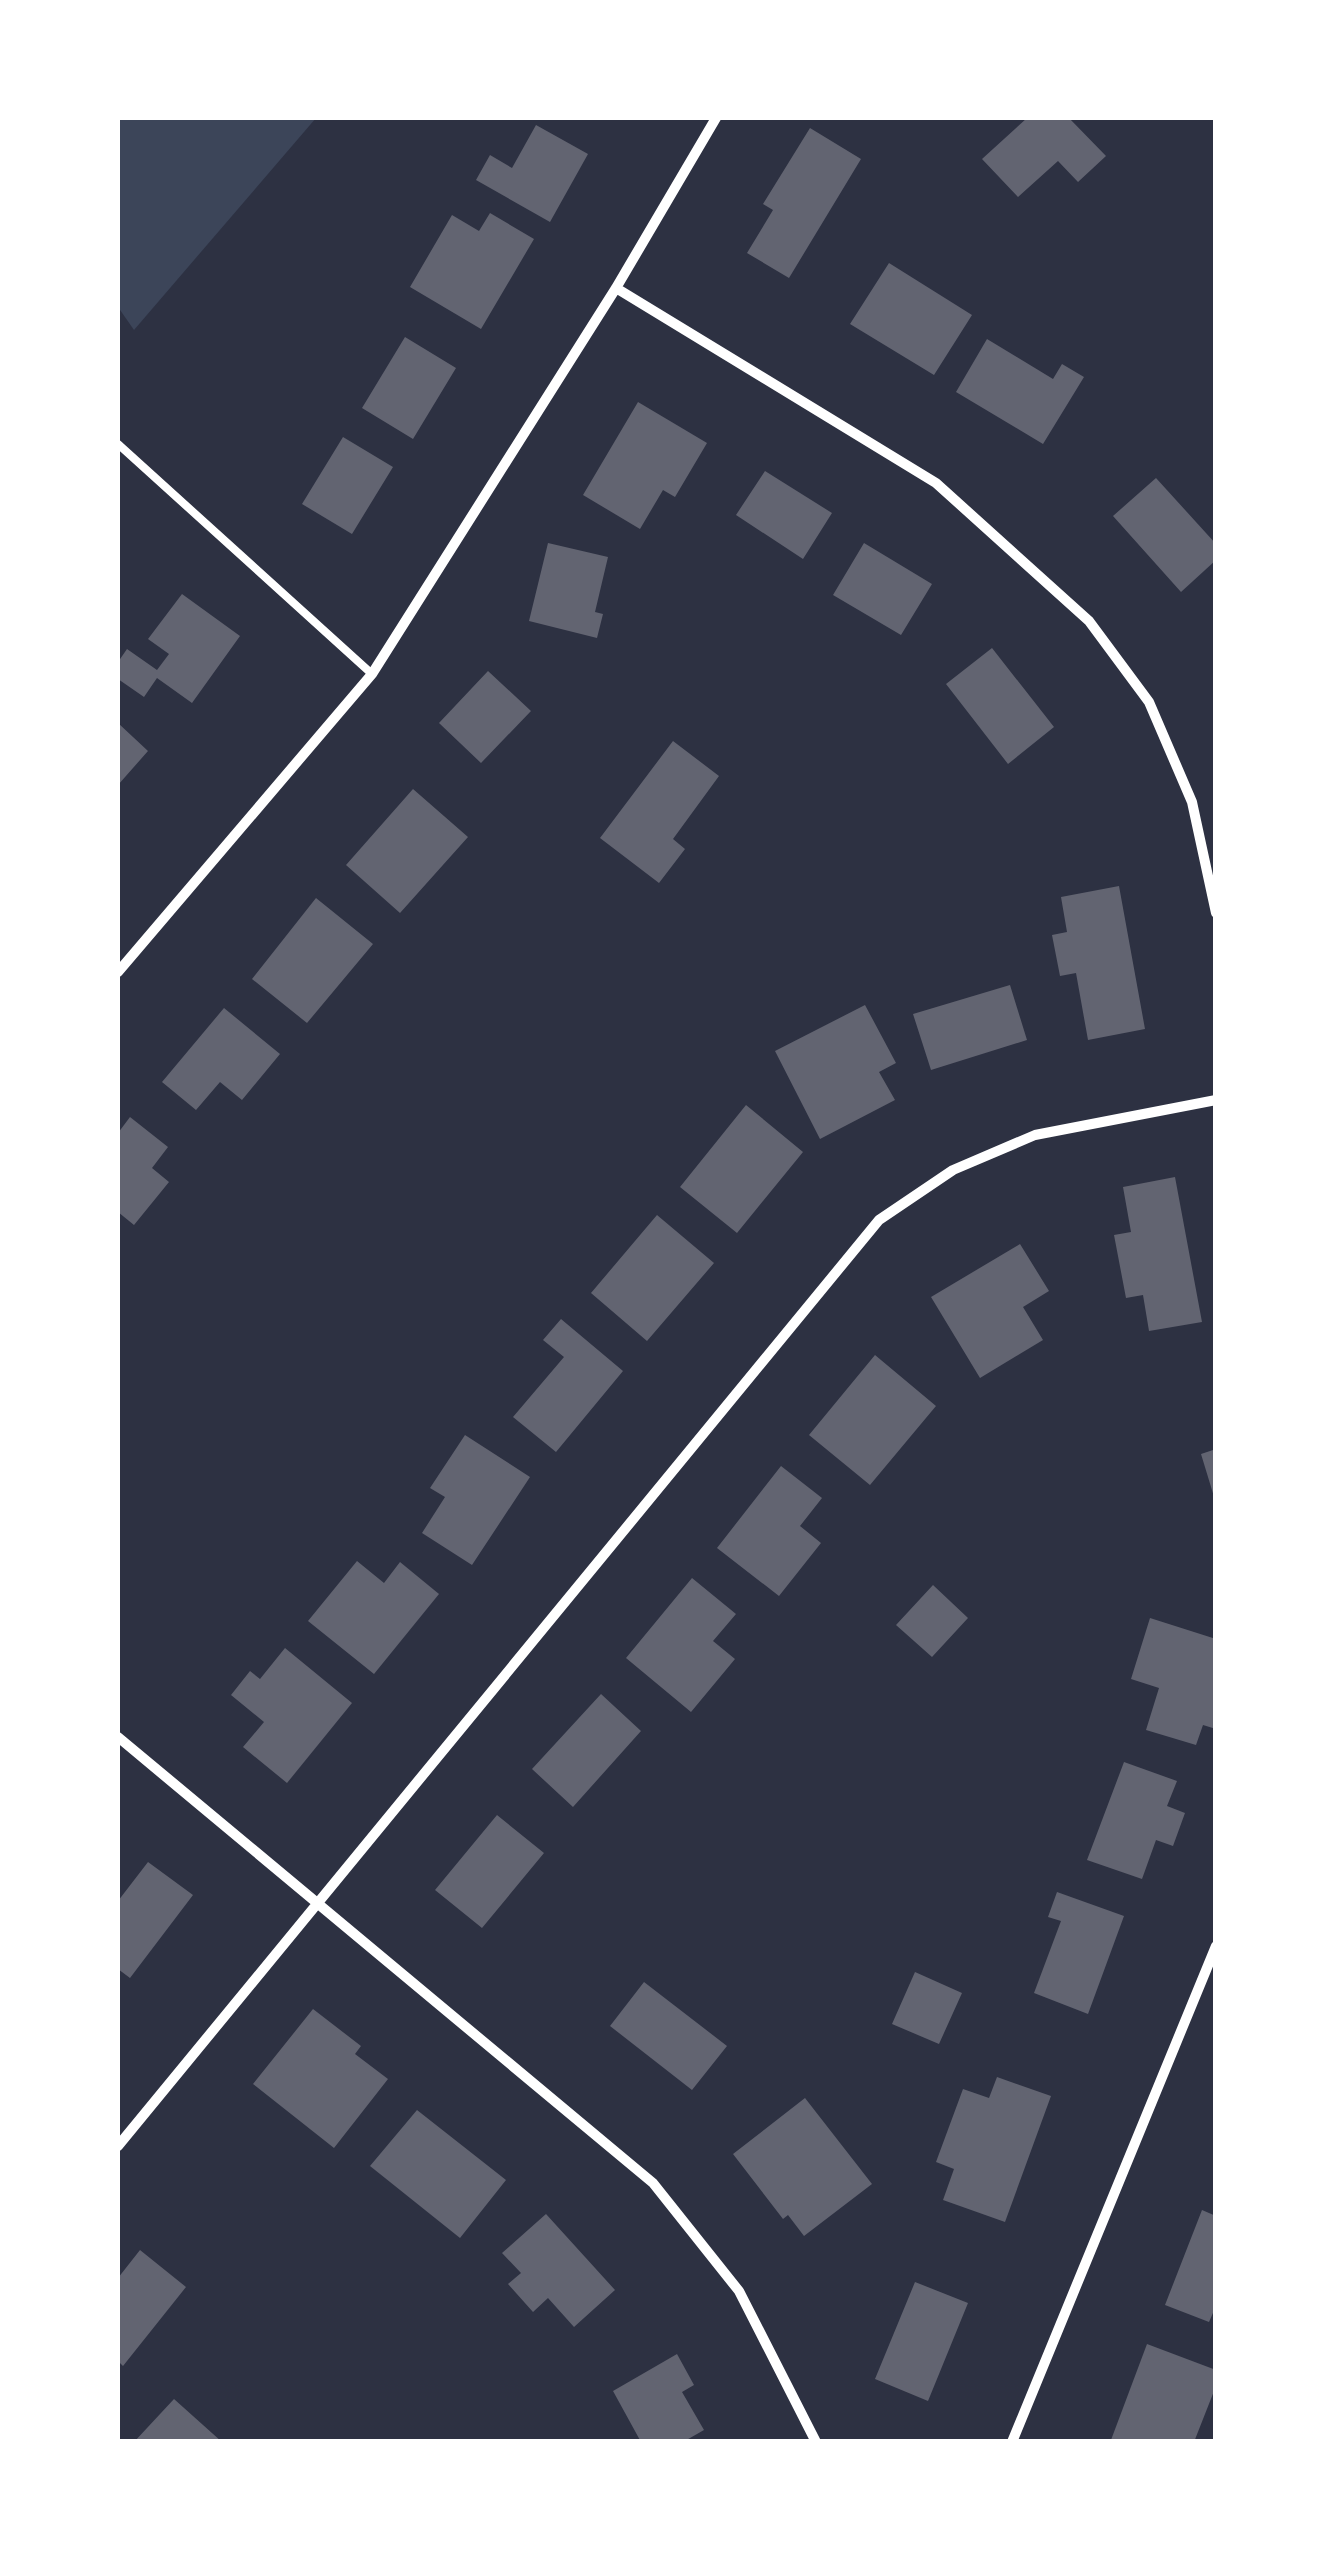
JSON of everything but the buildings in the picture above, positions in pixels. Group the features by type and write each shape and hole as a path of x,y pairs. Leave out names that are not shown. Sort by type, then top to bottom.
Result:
{"street":[{"path":"118,972 372,674 616,288 716,118"},
{"path":"616,288 936,482 1089,621 1149,702 1192,802 1216,913"},
{"path":"118,2146 879,1220 953,1170 1035,1135 1216,1100"},
{"path":"118,1737 653,2183 738,2292 816,2442"},
{"path":"1012,2442 1216,1946"}],"lane":[{"path":"118,444 372,674"}],"shaded area":[{"path":"118,118 316,118 134,330 118,307"}]}
